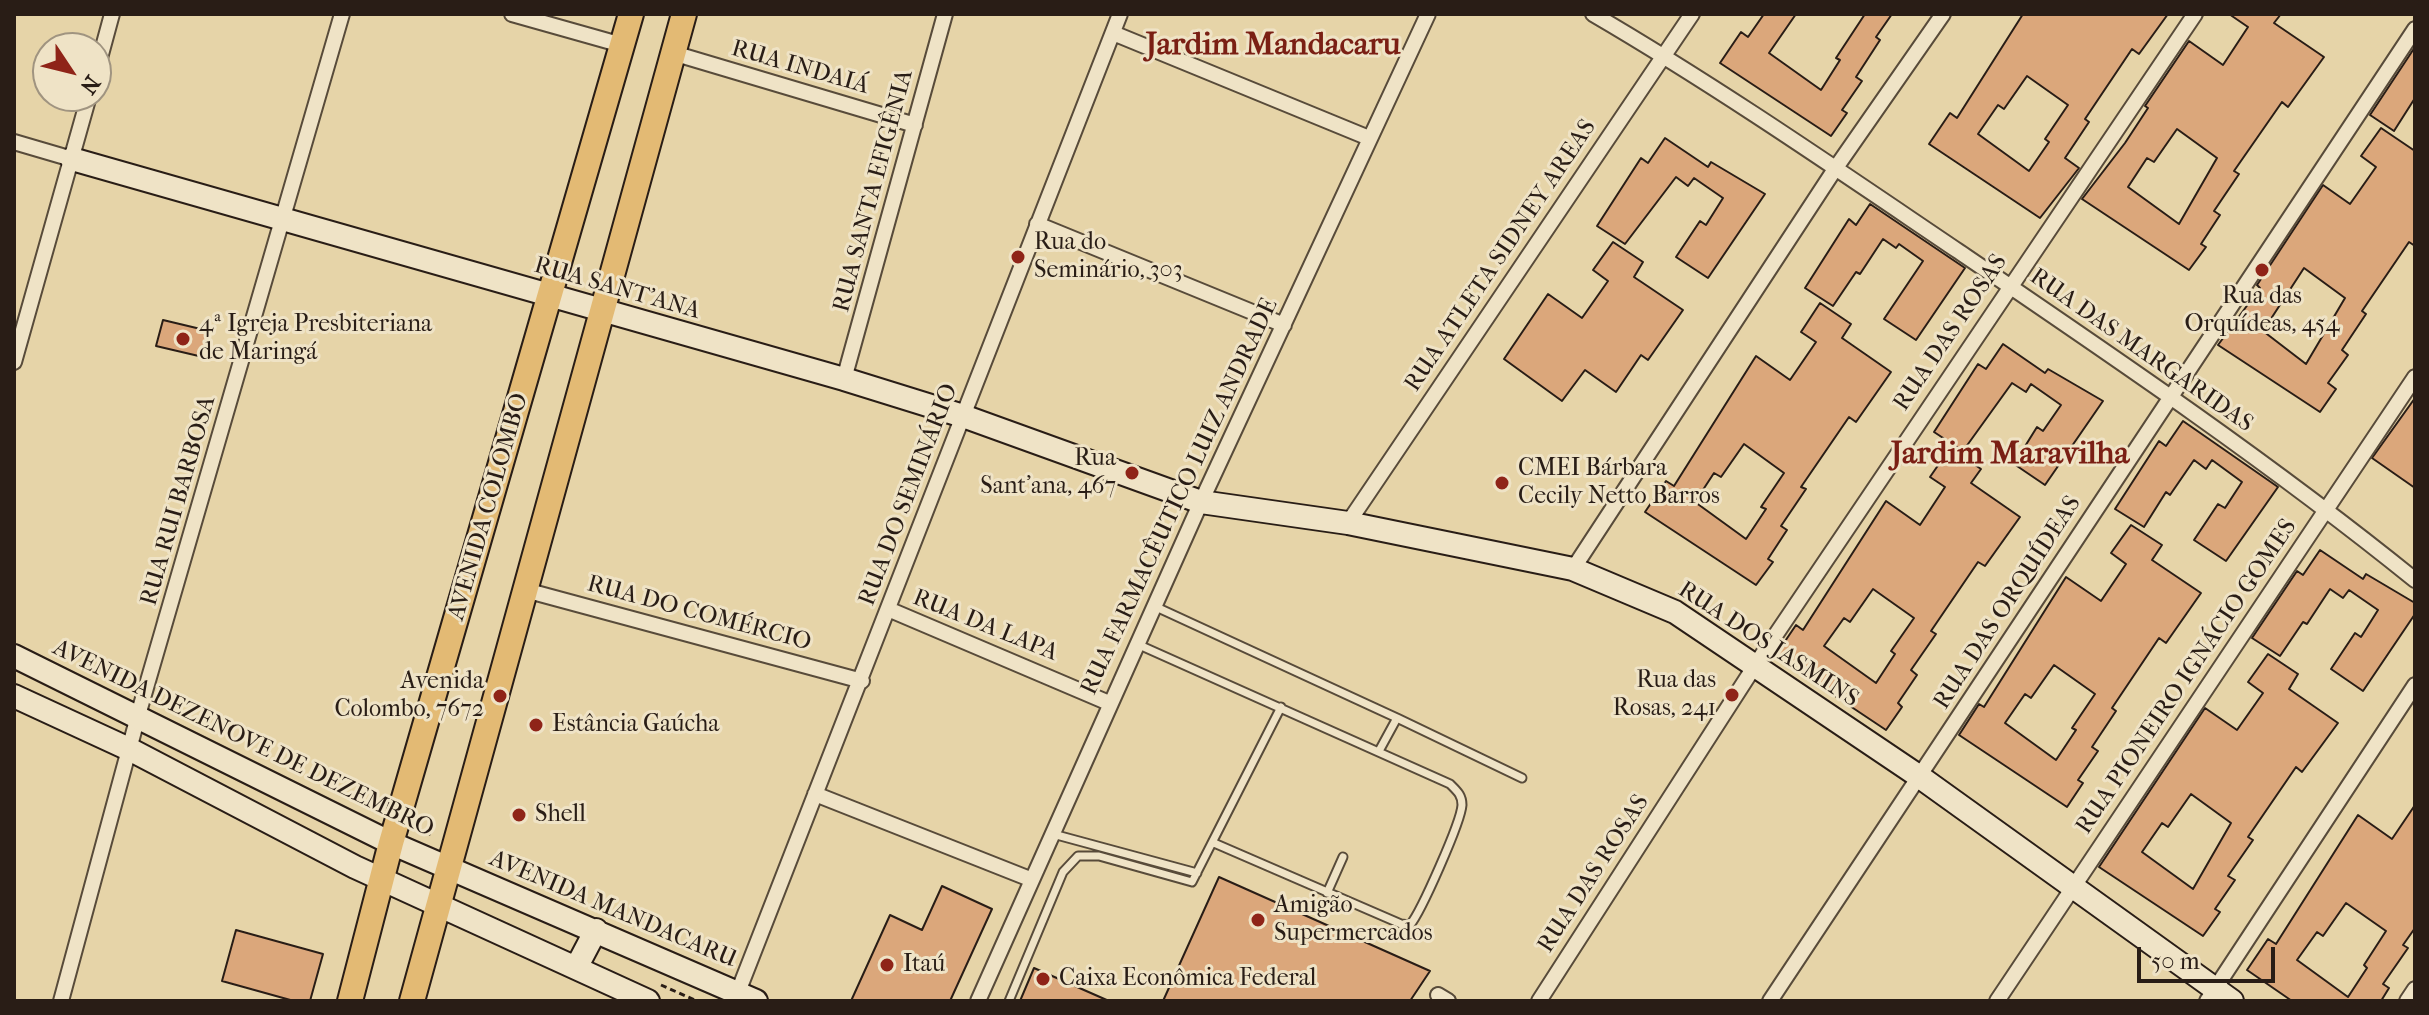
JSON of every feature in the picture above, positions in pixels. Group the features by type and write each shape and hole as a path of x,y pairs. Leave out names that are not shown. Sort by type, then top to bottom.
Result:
{"main road":[{"name":"AVENIDA COLOMBO","path":"350,1001 391,843 631,14"},
{"path":"412,1001 684,14"}],"street":[{"name":"RUA RUI BARBOSA","path":"61,1001 138,718 342,14"},
{"path":"512,14 622,45"},
{"name":"RUA SANTA EFIGÊNIA","path":"844,379 945,14"},
{"name":"RUA DO SEMINÁRIO","path":"747,996 815,794 862,681 1120,14"},
{"name":"RUA FARMACÊUTICO LUIZ ANDRADE","path":"978,1001 1109,703 1428,14"},
{"name":"RUA DAS MARGARIDAS","path":"1593,14 1664,55 2170,396 2326,508 2415,580"},
{"name":"RUA ATLETA SIDNEY AREAS","path":"1348,523 1692,14"},
{"path":"1573,569 1835,169 1943,14"},
{"name":"RUA DAS ROSAS","path":"1539,1001 1756,664 2195,14"},
{"name":"RUA DAS ORQUÍDEAS","path":"1770,1001 2415,29"},
{"path":"1113,33 1369,138"},
{"name":"RUA INDAIÁ","path":"673,53 915,125"},
{"path":"14,362 85,112"},
{"name":"RUA SANT'ANA","path":"14,142 551,298 844,379 963,416 1201,502"},
{"path":"1037,224 1284,325"},
{"name":"RUA PIONEIRO IGNÁCIO GOMES","path":"1997,1001 2415,377"},
{"name":"RUA DOS JASMINS","path":"1201,502 1348,523 1573,569 1675,612 1756,664 2075,885 2218,997"},
{"name":"RUA DO COMÉRCIO","path":"525,590 862,681"},
{"name":"RUA DA LAPA","path":"888,609 1109,703"},
{"name":"AVENIDA DEZENOVE DE DEZEMBRO","path":"14,656 391,843 449,868"},
{"path":"2218,997 2415,685"},
{"path":"14,696 131,750 383,880 648,1001"},
{"path":"815,794 1030,879"},
{"name":"AVENIDA MANDACARU","path":"449,868 747,996"},
{"path":"576,968 596,930"},
{"path":"2407,1001 2415,989"}],"lane":[{"path":"1154,606 1522,778"},
{"path":"1137,644 1379,751 1450,784 1460,793 1462,805 1457,825 1410,925 1327,893 1214,843"},
{"path":"1009,1001 1063,872 1078,856 1099,856 1192,882 1281,707"},
{"path":"1379,751 1397,718"},
{"path":"1051,834 1197,873"},
{"path":"1327,893 1343,857"}],"building":[{"path":"1764,14 1796,14 1769,53 1821,90 1840,60 1836,58 1865,14 1892,14 1876,37 1880,40 1856,77 1862,81 1842,110 1847,113 1831,136 1720,63 1741,32 1748,37"},
{"path":"2023,14 2168,14 2139,54 2132,49 2085,119 2089,122 2065,158 2079,168 2040,218 1929,144 1950,113 1957,118","holes":["2027,76 2068,105 2045,139 2049,142 2029,171 1978,134 1998,105 2004,109"]},
{"path":"2229,14 2281,14 2274,23 2324,57 2288,107 2282,102 2234,171 2239,174 2214,211 2220,215 2201,244 2206,247 2189,270 2082,199 2125,143 2148,108 2145,106 2189,41 2223,65 2248,27","holes":["2177,129 2217,158 2179,224 2128,187 2147,158 2154,162"]},
{"path":"2415,47 2415,98 2394,131 2370,115"},
{"path":"2381,128 2415,151 2415,246 2409,242 2362,311 2366,314 2342,350 2348,355 2328,383 2336,389 2320,412 2218,345 2260,288 2257,285 2323,185 2350,204 2376,167 2361,156","holes":["2304,268 2345,298 2306,364 2263,331"]},
{"path":"1665,138 1708,167 1711,162 1765,194 1708,278 1676,257 1700,221 1706,225 1723,198 1694,178 1688,186 1676,177 1625,244 1597,226 1641,158 1648,163"},
{"path":"1870,204 1965,268 1916,340 1884,319 1923,261 1899,244 1896,248 1883,239 1860,274 1856,272 1833,306 1805,288 1849,219 1856,225"},
{"path":"1613,242 1643,262 1634,277 1683,310 1648,360 1641,355 1616,392 1585,370 1562,401 1504,359 1548,294 1582,318 1608,281 1593,270"},
{"path":"1820,303 1851,324 1842,338 1891,372 1856,422 1849,417 1801,487 1806,489 1781,526 1787,530 1768,559 1773,562 1756,585 1645,512 1666,481 1674,486 1756,356 1790,380 1816,342 1801,332","holes":["1744,444 1784,473 1761,507 1766,509 1746,539 1695,502 1714,473 1721,477"]},
{"name":"4ª Igreja Presbiteriana de Maringá","path":"163,320 209,331 203,357 156,346"},
{"path":"2003,344 2045,373 2048,369 2103,401 2045,485 2014,464 2037,427 2043,431 2061,405 2031,384 2026,392 2012,383 1963,451 1934,432 1978,364 1986,369"},
{"path":"2415,398 2415,488 2372,458"},
{"path":"2183,421 2278,487 2226,561 2194,540 2218,504 2225,508 2242,482 2212,460 2206,469 2194,460 2170,495 2166,492 2144,527 2115,509 2159,441 2166,446"},
{"path":"1950,448 1981,469 1971,483 2020,517 1985,566 1978,562 1931,631 1936,634 1911,670 1917,675 1898,703 1902,707 1886,730 1775,656 1796,625 1803,630 1886,501 1920,525 1945,487 1930,477","holes":["1873,589 1914,618 1891,651 1895,654 1876,683 1824,646 1844,618 1850,622"]},
{"path":"2131,525 2162,545 2152,560 2201,593 2166,643 2159,638 2112,708 2116,711 2092,747 2098,751 2078,780 2083,783 2067,807 1959,735 1979,704 1984,707 2066,577 2101,601 2126,564 2111,553","holes":["2054,665 2095,694 2072,728 2076,730 2056,760 2005,723 2025,694 2031,698"]},
{"path":"2320,550 2363,579 2366,574 2415,603 2415,614 2363,691 2331,669 2355,633 2361,637 2378,610 2349,590 2343,598 2330,589 2307,624 2303,622 2280,656 2252,638 2297,571 2303,575"},
{"path":"2268,654 2298,674 2289,689 2338,723 2302,772 2296,767 2248,837 2253,840 2228,876 2235,880 2215,909 2220,912 2203,936 2099,867 2205,708 2237,730 2263,693 2248,682","holes":["2191,794 2231,823 2193,889 2142,852 2162,823 2168,827"]},
{"path":"2415,805 2415,928 2403,945 2408,948 2383,984 2389,988 2381,1001 2292,1001 2247,970 2268,939 2276,944 2358,815 2392,839","holes":["2346,903 2386,931 2348,997 2297,960 2317,932 2323,936"]},
{"name":"Amigão Supermercados","path":"1219,877 1430,971 1410,1001 1163,1001"},
{"path":"942,886 992,909 950,1001 851,1001 890,915 922,930"},
{"path":"236,930 323,954 310,1001 294,1001 222,981"},
{"name":"Caixa Econômica Federal","path":"1034,968 1109,1001 1020,1001"}],"place":[{"name":"Rua do Seminário, 303","path":"1018,257"},
{"name":"Rua das Orquídeas, 454","path":"2262,270"},
{"name":"4ª Igreja Presbiteriana de Maringá","path":"183,339"},
{"name":"Rua Sant'ana, 467","path":"1132,473"},
{"name":"CMEI Bárbara Cecily Netto Barros","path":"1502,483"},
{"name":"Rua das Rosas, 241","path":"1732,695"},
{"name":"Avenida Colombo, 7672","path":"500,696"},
{"name":"Estância Gaúcha","path":"536,725"},
{"name":"Shell","path":"519,815"},
{"name":"Amigão Supermercados","path":"1258,920"},
{"name":"Itaú","path":"887,965"},
{"name":"Caixa Econômica Federal","path":"1043,979"}],"district":[{"name":"Jardim Mandacaru","path":"1273,46"},
{"name":"Jardim Maravilha","path":"2010,455"}]}
